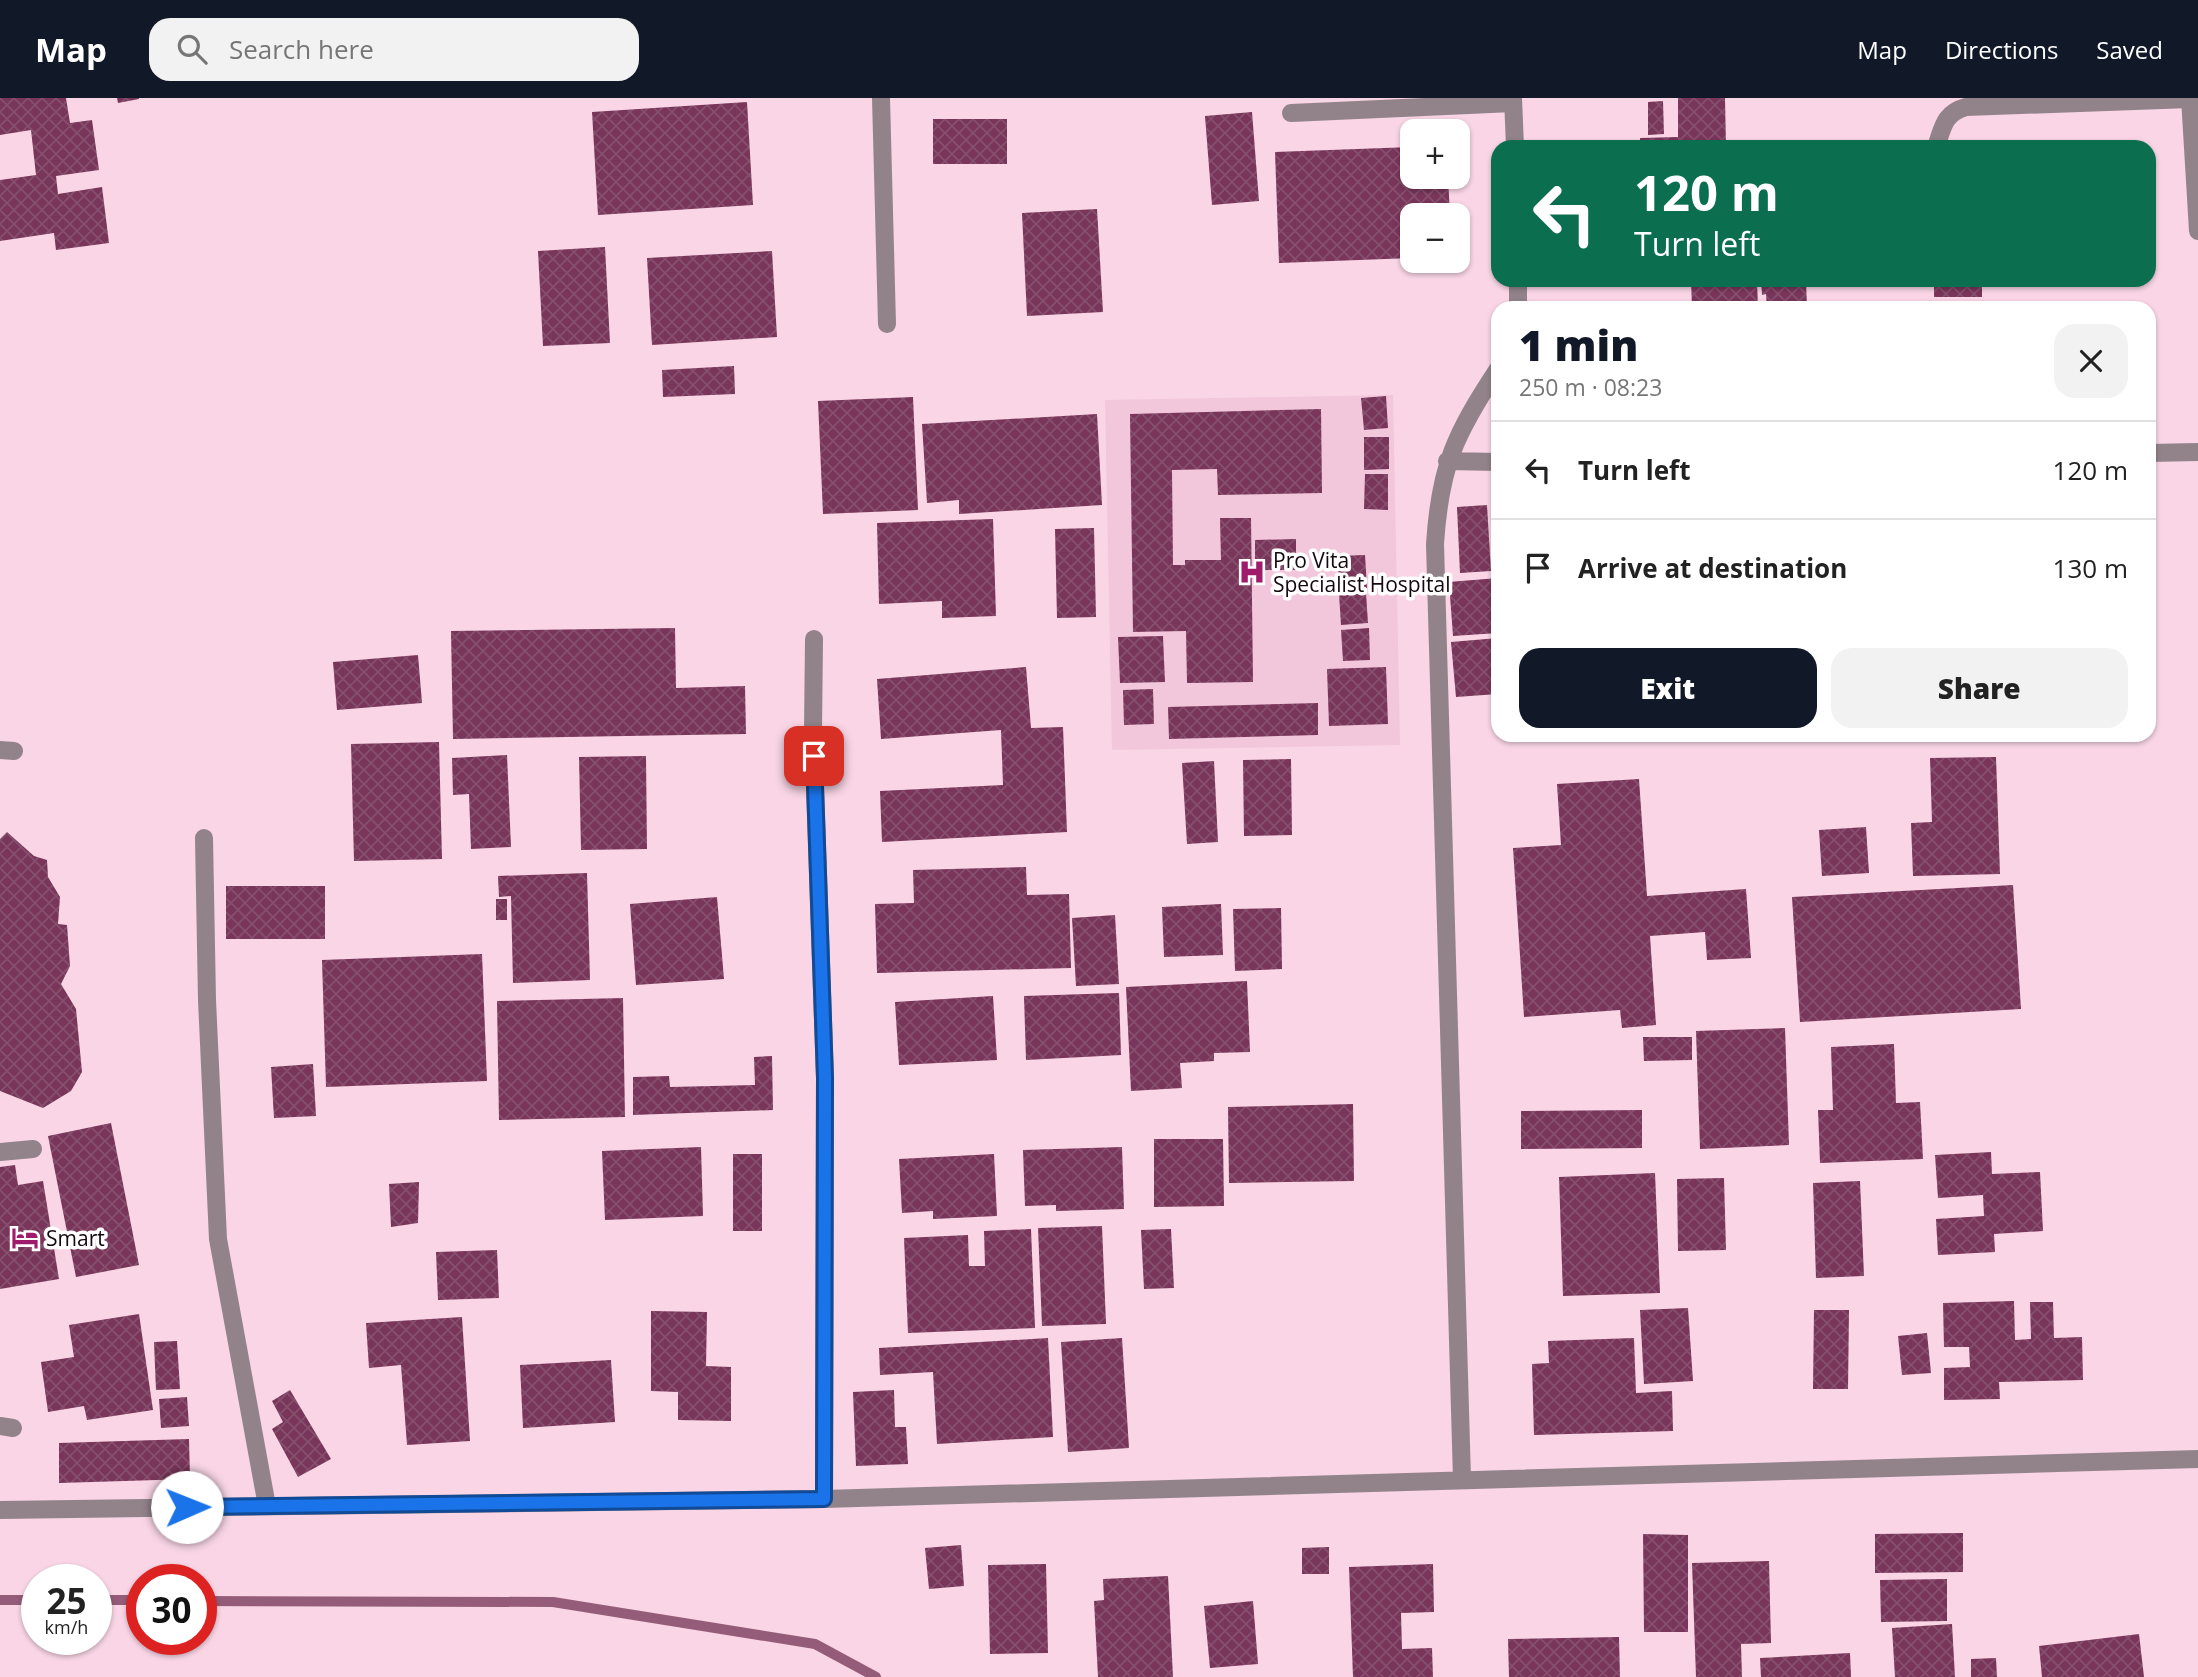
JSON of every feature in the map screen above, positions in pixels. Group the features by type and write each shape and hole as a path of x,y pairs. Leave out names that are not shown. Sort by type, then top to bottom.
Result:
{"street":[{"path":"881,98 887,324"},
{"path":"1939,140 1946,117 1951,111 1966,107 2190,98 2198,231"},
{"path":"1291,113 1513,100 1515,140"},
{"path":"1462,1479 1434,593 1438,504 1447,461 1465,418 1491,379"},
{"path":"2156,453 2198,452"},
{"path":"1447,461 1491,462"},
{"path":"814,639 813,730 825,1078 824,1499"},
{"path":"204,838 207,1000 218,1240 267,1506"},
{"path":"0,1152 33,1149"},
{"path":"0,1510 824,1499 2198,1458"}],"shaded area":[{"name":"Pro Vita Specialist Hospital","path":"1393,395 1400,745 1112,750 1105,400"}],"building":[{"path":"0,98 66,98 70,123 92,120 99,170 56,176 58,194 102,187 109,243 56,250 54,233 0,241 0,180 36,175 31,130 0,135"},
{"path":"117,98 139,98 139,99 118,103"},
{"path":"1678,98 1725,98 1726,140 1640,140 1678,137"},
{"path":"1663,101 1664,134 1648,135 1648,102"},
{"path":"747,102 753,205 598,215 592,112"},
{"path":"1252,112 1259,201 1212,205 1205,116"},
{"path":"933,119 1007,119 1007,164 933,164"},
{"path":"1400,147 1400,189 1449,189 1449,203 1400,203 1400,258 1279,263 1275,152"},
{"path":"1097,209 1103,312 1027,316 1022,213"},
{"path":"605,247 610,343 543,346 538,251"},
{"path":"772,251 777,337 652,345 647,258"},
{"path":"1691,287 1757,287 1758,301 1692,301"},
{"path":"1761,287 1806,287 1807,301 1766,301 1766,294 1762,295"},
{"path":"1934,287 1982,287 1982,297 1934,297"},
{"path":"734,366 735,394 663,397 662,370"},
{"path":"1386,396 1388,428 1364,430 1361,398"},
{"path":"913,397 918,510 823,514 818,401"},
{"path":"1321,409 1322,493 1218,495 1217,469 1172,470 1173,565 1185,565 1185,560 1221,560 1220,518 1251,518 1253,682 1187,683 1186,631 1133,632 1130,414"},
{"path":"1097,414 1102,505 959,514 959,500 927,503 922,424"},
{"path":"1364,437 1389,437 1389,469 1364,470"},
{"path":"1365,474 1388,474 1388,510 1364,509"},
{"path":"1487,505 1491,571 1460,573 1457,507"},
{"path":"993,519 996,616 942,618 942,601 879,604 877,523"},
{"path":"1094,528 1096,617 1057,618 1055,529"},
{"path":"1296,539 1296,570 1255,570 1255,540"},
{"path":"1365,555 1367,588 1339,589 1338,556"},
{"path":"1491,579 1491,633 1453,636 1449,582"},
{"path":"1366,593 1368,623 1341,625 1339,594"},
{"path":"675,628 676,688 745,686 746,734 453,739 451,631"},
{"path":"1369,628 1370,660 1343,661 1341,630"},
{"path":"1163,636 1165,682 1120,683 1118,637"},
{"path":"1491,639 1491,694 1456,697 1451,642"},
{"path":"418,655 422,703 337,710 333,662"},
{"path":"1026,667 1031,728 1063,727 1067,832 882,842 880,791 1003,785 1001,730 881,739 877,679"},
{"path":"1386,667 1388,724 1329,726 1327,669"},
{"path":"1153,689 1154,724 1124,725 1123,690"},
{"path":"1318,703 1318,735 1169,739 1168,707"},
{"path":"439,742 442,859 354,861 351,744"},
{"path":"507,755 511,847 471,849 469,794 453,795 452,758"},
{"path":"646,756 647,849 581,850 579,757"},
{"path":"1996,757 2000,874 1913,876 1911,823 1932,822 1930,758"},
{"path":"1291,759 1292,835 1244,836 1243,760"},
{"path":"1214,761 1218,842 1187,844 1182,763"},
{"path":"1639,779 1647,896 1746,889 1751,958 1707,960 1705,932 1650,936 1656,1025 1622,1028 1620,1010 1524,1017 1513,848 1561,845 1557,784"},
{"path":"1866,827 1869,873 1822,876 1819,830"},
{"path":"7,832 34,856 47,860 48,877 60,897 58,924 67,925 70,966 61,984 76,1009 82,1072 71,1091 43,1108 0,1091 0,839"},
{"path":"1026,867 1027,895 1069,894 1071,968 877,973 875,904 914,903 913,870"},
{"path":"587,873 590,980 513,983 511,896 499,897 498,876"},
{"path":"2013,885 2021,1009 1800,1022 1792,897"},
{"path":"226,886 325,886 325,939 226,939"},
{"path":"717,897 724,979 636,985 630,904"},
{"path":"496,899 507,899 507,920 496,920"},
{"path":"1221,904 1223,955 1164,957 1162,907"},
{"path":"1281,908 1282,969 1235,971 1233,909"},
{"path":"1115,915 1119,984 1076,986 1072,918"},
{"path":"482,954 487,1081 326,1087 322,960"},
{"path":"1247,981 1250,1052 1214,1053 1214,1061 1180,1063 1182,1088 1131,1091 1126,987"},
{"path":"1119,993 1121,1055 1026,1060 1024,996"},
{"path":"993,996 997,1060 899,1065 895,1002"},
{"path":"623,998 625,1117 499,1120 497,1001"},
{"path":"1785,1028 1789,1145 1700,1149 1696,1031"},
{"path":"1643,1037 1692,1037 1692,1060 1644,1061"},
{"path":"1894,1044 1896,1103 1920,1102 1923,1159 1820,1163 1818,1110 1833,1110 1831,1047"},
{"path":"772,1056 773,1110 633,1115 633,1077 669,1076 670,1087 755,1085 754,1057"},
{"path":"313,1064 316,1116 274,1118 271,1067"},
{"path":"1353,1104 1354,1181 1229,1183 1228,1107"},
{"path":"1642,1110 1642,1148 1521,1149 1521,1111"},
{"path":"111,1123 139,1265 76,1277 48,1136"},
{"path":"1154,1139 1223,1139 1224,1206 1154,1207"},
{"path":"701,1147 703,1216 605,1220 602,1151"},
{"path":"1122,1147 1124,1209 1056,1211 1056,1205 1025,1206 1023,1150"},
{"path":"1991,1152 1992,1174 2040,1172 2043,1231 1994,1234 1995,1252 1938,1255 1936,1219 1984,1216 1983,1195 1938,1198 1935,1155"},
{"path":"733,1154 762,1154 762,1231 733,1231"},
{"path":"994,1154 997,1216 933,1219 933,1211 902,1213 899,1159"},
{"path":"15,1165 18,1185 43,1181 59,1279 0,1289 0,1167"},
{"path":"1655,1173 1660,1293 1563,1296 1559,1177"},
{"path":"1724,1178 1726,1250 1678,1251 1677,1179"},
{"path":"1860,1181 1864,1276 1816,1278 1813,1183"},
{"path":"419,1182 418,1223 391,1227 389,1184"},
{"path":"1102,1226 1106,1324 1042,1326 1038,1228"},
{"path":"1031,1229 1035,1328 908,1333 904,1238 968,1235 969,1266 985,1266 984,1231"},
{"path":"1171,1229 1174,1288 1144,1289 1141,1230"},
{"path":"497,1250 499,1298 438,1300 436,1252"},
{"path":"2014,1301 2015,1340 2031,1339 2030,1302 2053,1302 2054,1338 2082,1337 2083,1380 1999,1382 2000,1399 1944,1400 1944,1368 1970,1367 1969,1347 1944,1347 1943,1303"},
{"path":"1688,1308 1693,1381 1644,1384 1640,1310"},
{"path":"1814,1310 1849,1310 1848,1389 1813,1389"},
{"path":"651,1311 707,1312 706,1366 731,1367 731,1421 678,1420 678,1392 651,1391"},
{"path":"139,1314 153,1410 87,1420 84,1406 48,1412 41,1362 74,1357 69,1325"},
{"path":"462,1317 470,1441 407,1445 401,1365 369,1368 366,1323"},
{"path":"1927,1333 1931,1373 1902,1375 1898,1336"},
{"path":"1048,1338 1053,1437 937,1444 933,1372 880,1375 879,1348"},
{"path":"1122,1338 1129,1448 1068,1452 1061,1342"},
{"path":"1634,1338 1636,1393 1672,1391 1673,1431 1534,1435 1532,1364 1549,1363 1548,1341"},
{"path":"177,1341 180,1389 156,1390 154,1342"},
{"path":"611,1360 615,1422 523,1428 520,1365"},
{"path":"290,1390 331,1459 298,1477 272,1429 283,1422 272,1401"},
{"path":"894,1390 895,1427 906,1427 908,1464 856,1466 853,1392"},
{"path":"187,1397 189,1426 161,1428 159,1399"},
{"path":"189,1439 190,1479 59,1483 59,1443"},
{"path":"1963,1533 1963,1572 1875,1573 1875,1534"},
{"path":"1643,1534 1688,1535 1688,1632 1644,1632"},
{"path":"961,1545 964,1586 929,1589 925,1548"},
{"path":"1329,1547 1329,1574 1302,1574 1302,1548"},
{"path":"1769,1561 1771,1643 1741,1644 1742,1677 1696,1677 1692,1563"},
{"path":"1046,1564 1048,1653 990,1654 988,1565"},
{"path":"1433,1564 1434,1612 1401,1613 1402,1649 1432,1648 1433,1677 1353,1677 1349,1567"},
{"path":"1168,1576 1173,1677 1098,1677 1094,1601 1104,1600 1103,1579"},
{"path":"1947,1579 1947,1621 1881,1622 1880,1580"},
{"path":"1253,1601 1258,1664 1210,1668 1204,1606"},
{"path":"1952,1624 1955,1677 1895,1677 1892,1628"},
{"path":"2139,1634 2144,1677 2042,1677 2039,1646"},
{"path":"1619,1637 1620,1677 1509,1677 1508,1639"},
{"path":"1850,1653 1851,1677 1761,1677 1760,1658"},
{"path":"1996,1658 1997,1677 1971,1677 1971,1659"}],"waterway":[{"path":"0,1600 21,1600"},
{"path":"112,1600 126,1600"},
{"path":"217,1601 553,1602 815,1644 876,1677"}],"place":[{"name":"Pro Vita Specialist Hospital","path":"1252,572"},
{"name":"Smart","path":"25,1238"}],"route":[{"path":"187,1507 824,1499 825,1078 814,756"}]}
